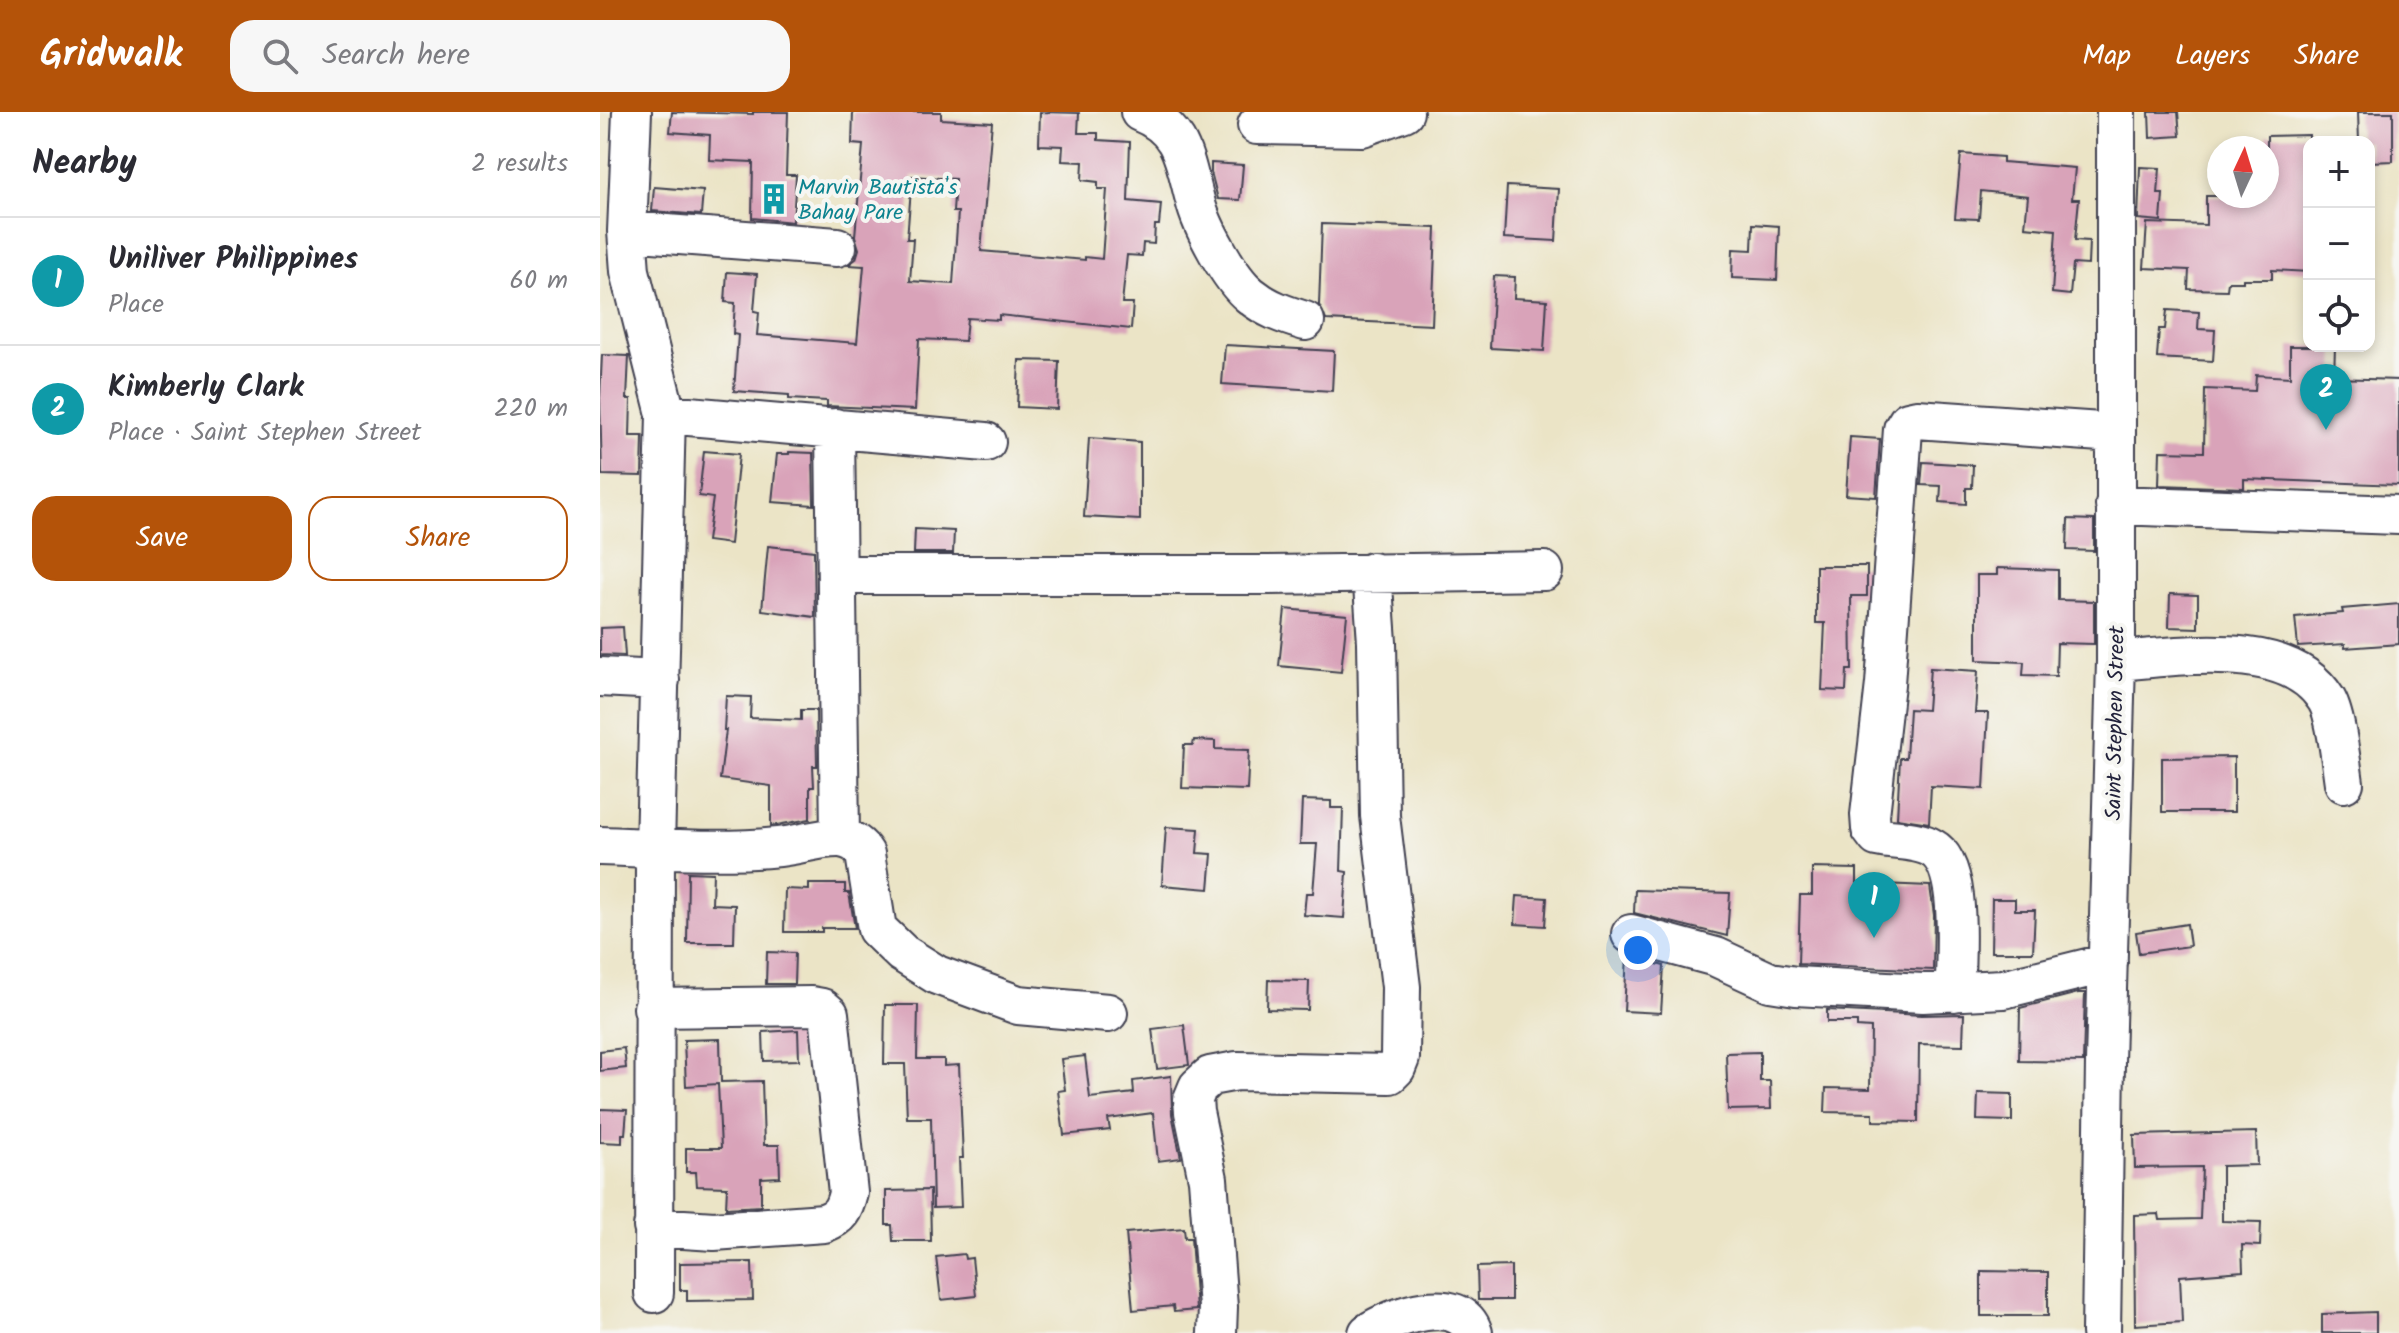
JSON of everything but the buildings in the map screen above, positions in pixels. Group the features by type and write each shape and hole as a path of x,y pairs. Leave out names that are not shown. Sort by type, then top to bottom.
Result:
{"street":[{"path":"632,112 627,231 632,283 666,414 655,847 654,1293"},
{"path":"1140,112 1158,119 1172,132 1188,167 1195,202 1208,236 1247,293 1270,309 1305,321"},
{"path":"1257,125 1362,127 1404,112"},
{"name":"Saint Stephen Street","path":"2101,1333 2116,661 2116,112"},
{"path":"627,231 837,247"},
{"path":"666,414 986,442"},
{"path":"1955,992 1953,884 1948,865 1940,852 1928,845 1877,837 1871,829 1903,429 1908,421 1917,419 2115,433"},
{"path":"835,428 840,838"},
{"path":"2115,505 2399,515"},
{"path":"838,575 1269,575 1544,571"},
{"path":"1217,1333 1218,1307 1208,1179 1194,1112 1193,1099 1198,1087 1210,1076 1237,1071 1390,1074 1400,1058 1401,987 1380,816 1377,642 1372,572"},
{"path":"2116,661 2243,656 2268,660 2292,669 2312,683 2328,700 2344,783"},
{"path":"600,677 660,680"},
{"path":"600,846 780,847 840,838 852,840 865,854 877,929 902,953 937,975 1018,1005 1108,1013"},
{"path":"1631,934 1716,957 1770,982 1796,986 1923,993 2003,989 2108,963"},
{"path":"653,1008 811,1006 822,1008 829,1014 848,1193 844,1209 837,1218 824,1223 714,1231 653,1227"},
{"path":"1368,1333 1394,1318 1429,1311 1453,1313 1465,1318 1473,1333"}],"place":[{"name":"Marvin Bautista's Bahay Pare","path":"774,199"},
{"name":"Kimberly Clark","path":"2326,430"},
{"name":"Uniliver Philippines","path":"1874,938"}]}
